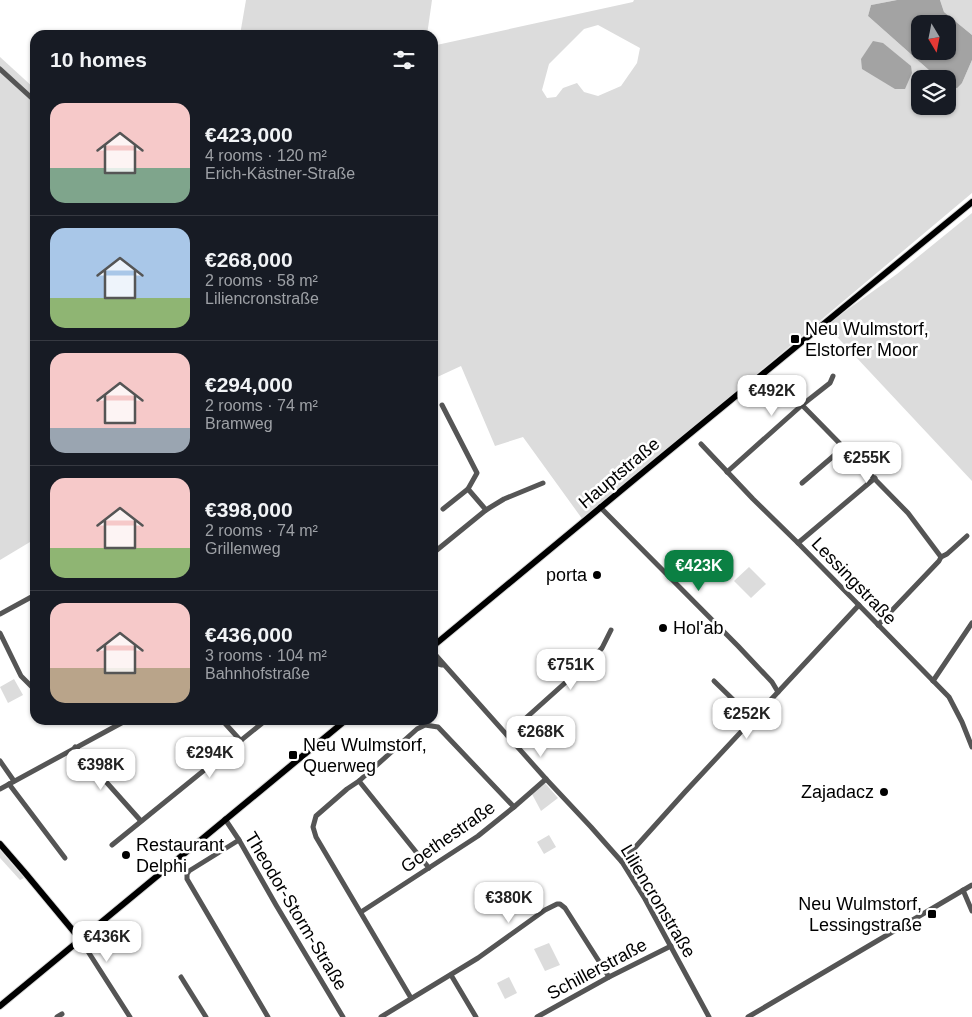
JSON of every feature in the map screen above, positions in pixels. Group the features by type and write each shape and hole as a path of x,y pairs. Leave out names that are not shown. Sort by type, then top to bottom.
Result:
{"main road":[{"name":"Hauptstraße","path":"438,643 600,507 972,202"},
{"path":"0,1006 340,725"},
{"path":"0,844 80,939"}],"street":[{"path":"0,69 30,96"},
{"path":"727,472 802,404 830,382 833,376"},
{"path":"802,404 908,514 941,557"},
{"path":"442,405 477,473 468,489 443,509"},
{"name":"Lessingstraße","path":"701,444 949,698 962,722 972,747"},
{"path":"802,483 844,447"},
{"path":"798,543 874,478"},
{"path":"438,549 486,510 504,499 544,483"},
{"path":"468,489 486,510"},
{"path":"600,507 738,646 772,682 778,692"},
{"path":"878,625 941,557 967,536"},
{"path":"0,614 30,598"},
{"path":"622,862 858,605"},
{"path":"933,681 972,623"},
{"path":"507,735 595,656 602,648 611,630"},
{"path":"0,632 22,676 30,684"},
{"name":"Liliencronstraße","path":"438,658 622,862 645,899 709,1017"},
{"path":"438,664 445,666"},
{"path":"714,681 753,719"},
{"path":"0,789 117,725"},
{"path":"227,725 241,741"},
{"path":"112,845 260,725"},
{"path":"411,998 316,837 313,827 316,816 423,725"},
{"path":"432,725 438,726 514,807"},
{"path":"75,747 141,821"},
{"path":"0,761 12,782 66,858"},
{"name":"Goethestraße","path":"361,912 478,836 546,779"},
{"path":"359,781 429,868"},
{"name":"Theodor-Storm-Straße","path":"225,819 343,1017"},
{"path":"239,840 189,871 187,879 268,1017"},
{"path":"748,1017 972,885"},
{"path":"964,890 972,911"},
{"path":"381,1017 478,958 545,910 557,904 565,908 609,977"},
{"path":"80,939 130,1017"},
{"name":"Schillerstraße","path":"537,1017 609,977 671,946"},
{"path":"451,975 476,1017"},
{"path":"182,976 206,1017"}],"shaded area":[{"path":"246,0 432,0 428,30 241,30"},
{"path":"634,0 897,0 871,5 868,16 911,54 911,60 918,60 929,70 911,70 911,115 956,115 956,85 962,83 972,60 972,193 583,520 523,437 495,446 461,366 438,377 438,45 633,2","holes":["598,25 640,48 637,63 621,86 598,96 584,92 577,83 563,88 556,97 547,98 542,90 549,64 584,29"]},
{"path":"897,0 940,0 944,12 948,15 911,15 911,54 868,16 871,5"},
{"path":"940,0 972,0 972,35 956,22 956,15 948,15 944,12"},
{"path":"956,22 972,35 972,60 962,83 957,88 956,70 929,70 918,60 956,60"},
{"path":"873,41 883,43 911,66 911,75 905,89 895,89 862,69 861,59"},
{"path":"0,57 30,84 30,542 0,560"},
{"path":"972,213 972,481 826,325 897,274"},
{"path":"749,567 766,584 751,598 734,581"},
{"path":"14,679 23,695 8,703 0,687"},
{"path":"545,783 558,798 541,811 532,794"},
{"path":"549,835 556,847 544,854 537,842"},
{"path":"0,850 24,878 20,880 0,858"},
{"path":"549,943 560,965 545,971 534,949"},
{"path":"509,977 517,993 505,999 497,983"}],"place":[{"name":"Neu Wulmstorf, Elstorfer Moor","path":"795,339"},
{"name":"porta","path":"597,575"},
{"name":"Hol'ab","path":"663,628"},
{"name":"Neu Wulmstorf, Querweg","path":"293,755"},
{"name":"Zajadacz","path":"884,792"},
{"name":"Restaurant Delphi","path":"126,855"},
{"name":"Neu Wulmstorf, Lessingstraße","path":"932,914"}]}
